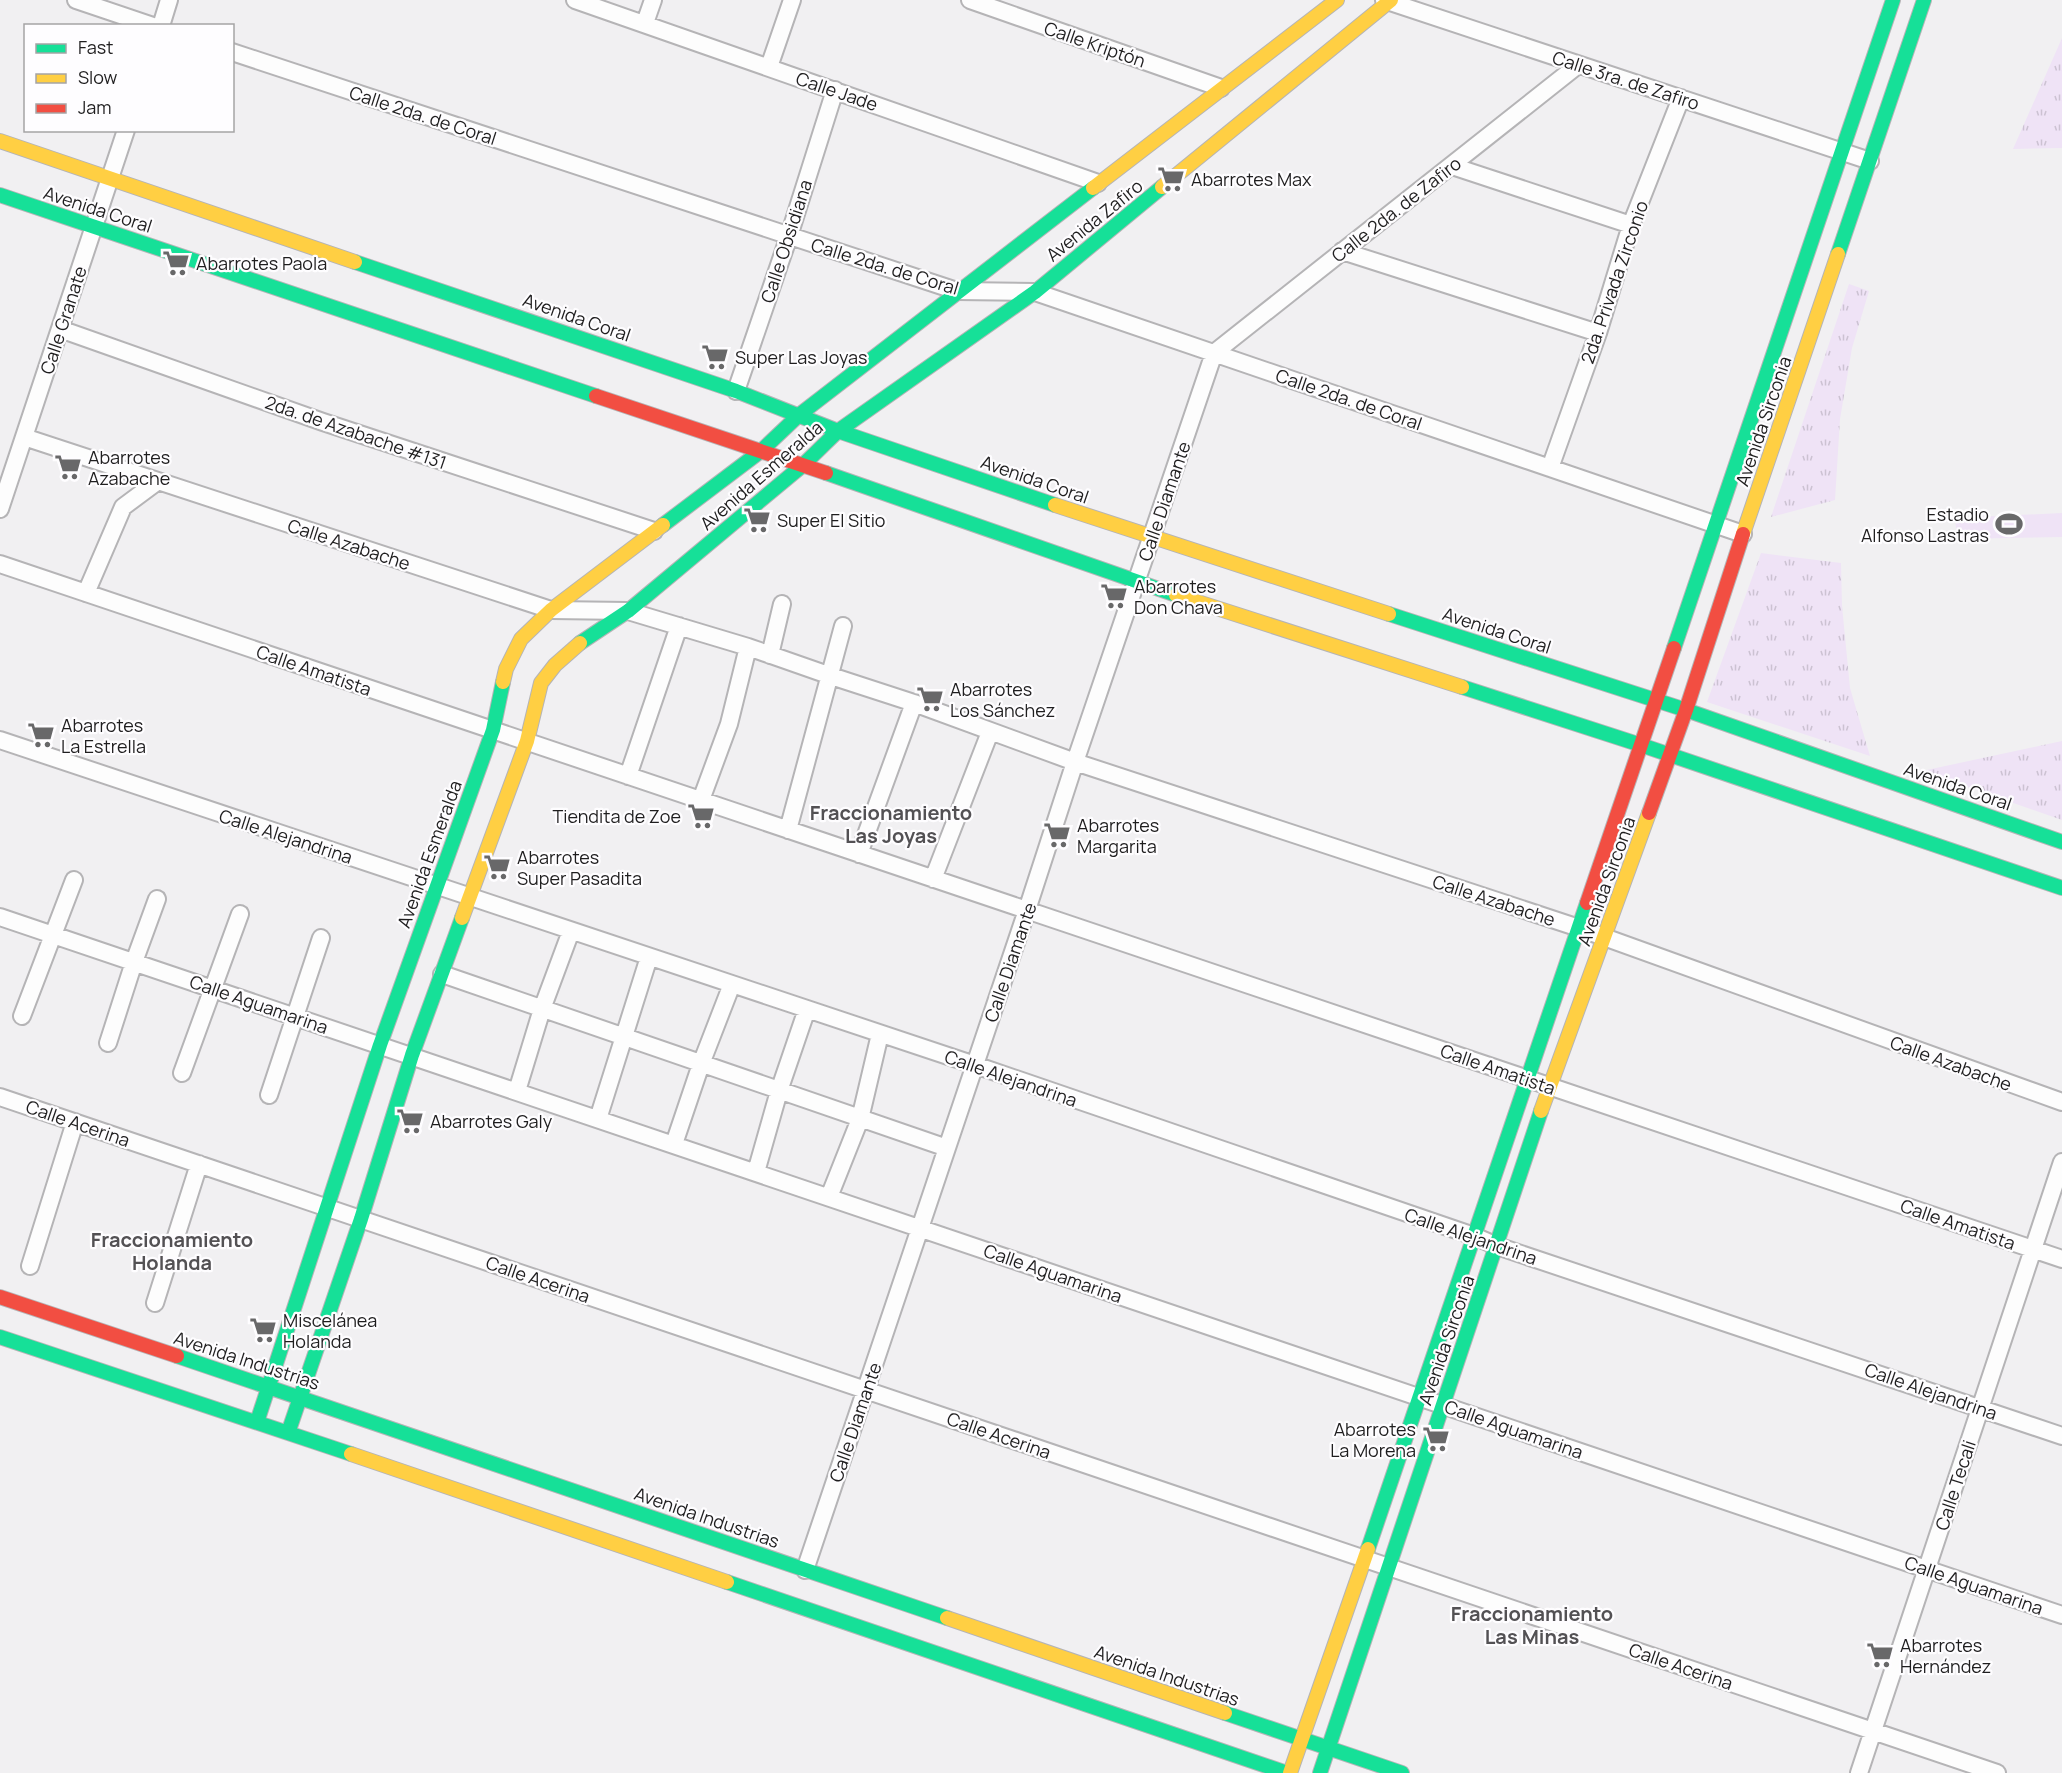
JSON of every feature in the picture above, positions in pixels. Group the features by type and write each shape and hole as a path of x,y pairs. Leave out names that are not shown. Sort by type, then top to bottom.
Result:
{"street":[{"path":"76,0 147,24"},
{"path":"162,24 169,0"},
{"name":"Calle Jade","path":"575,0 1098,183"},
{"path":"645,23 653,0"},
{"path":"769,67 792,0"},
{"name":"Calle Kriptón","path":"970,0 1221,88"},
{"name":"Avenida Zafiro","path":"799,415 1337,0"},
{"name":"Avenida Zafiro","path":"838,431 1035,292 1388,0"},
{"name":"Calle 3ra. de Zafiro","path":"1388,0 1578,65 1870,160"},
{"name":"Avenida Sirconia","path":"1288,1773 1303,1740 1365,1559 1893,0"},
{"name":"Avenida Sirconia","path":"1320,1773 1550,1086 1686,710 1743,534 1924,0"},
{"name":"Calle 2da. de Coral","path":"234,53 957,291 1035,292 1743,534"},
{"name":"Calle 2da. de Zafiro","path":"1214,353 1578,65"},
{"name":"Calle Obsidiana","path":"736,391 789,236 835,90"},
{"name":"2da. Privada Zirconio","path":"1550,468 1598,333 1631,225 1680,98"},
{"name":"Calle Granate","path":"0,509 125,132"},
{"name":"Avenida Coral","path":"0,141 736,391 838,431 1151,537 1686,710 2062,842"},
{"path":"1452,166 1631,225"},
{"name":"Avenida Coral","path":"0,195 803,465 1137,582 1641,745 2062,888"},
{"path":"1342,251 1598,333"},
{"name":"2da. de Azabache #131","path":"60,329 322,422 654,531"},
{"name":"Calle Diamante","path":"805,1570 1214,353"},
{"name":"Avenida Esmeralda","path":"257,1422 380,1045 492,730 506,669 521,639 551,610 761,451 799,415"},
{"name":"Avenida Esmeralda","path":"288,1433 361,1219 412,1056 527,741 541,683 555,665 580,643 628,611 803,465 838,431"},
{"name":"Calle Azabache","path":"24,437 551,610 628,611 748,647 914,703 1075,762 1579,928 2062,1102"},
{"path":"86,593 123,507 158,481"},
{"name":"Calle Amatista","path":"0,564 2062,1259"},
{"path":"770,655 782,604"},
{"path":"628,776 679,626"},
{"path":"788,830 843,626"},
{"path":"701,800 729,724 748,647"},
{"path":"859,854 914,703"},
{"path":"933,879 990,732"},
{"name":"Calle Alejandrina","path":"0,740 975,1065 1474,1236 1497,1246 2062,1436"},
{"path":"22,1016 74,880"},
{"path":"108,1043 157,899"},
{"path":"182,1073 240,914"},
{"name":"Calle Aguamarina","path":"0,917 2062,1615"},
{"path":"517,1091 542,1009 571,931"},
{"path":"270,1095 321,938"},
{"path":"598,1119 649,957"},
{"path":"442,974 947,1148"},
{"path":"674,1144 701,1064 732,984"},
{"path":"756,1172 779,1090 807,1010"},
{"path":"829,1197 860,1119 880,1034"},
{"name":"Calle Acerina","path":"0,1097 1997,1773"},
{"path":"30,1266 75,1122"},
{"name":"Calle Tecali","path":"1859,1773 2062,1162"},
{"path":"155,1303 199,1164"},
{"name":"Avenida Industrias","path":"0,1297 302,1397 1401,1773"},
{"path":"0,1336 1288,1773"}],"green space":[{"path":"2062,38 2062,148 2013,149"},
{"path":"1849,284 1869,291 1852,348 1840,419 1835,500 1771,517"},
{"name":"Estadio Alfonso Lastras","path":"2062,513 2062,537 1957,539 1955,518"},
{"path":"1761,553 1841,563 1842,606 1850,688 1870,756 1707,702"},
{"path":"2062,741 2062,820 1922,771"}],"traffic: fast":[{"path":"1674,648 1893,0"},
{"path":"1838,254 1924,0"},
{"path":"580,643 628,611 803,465 838,431 1035,292 1162,187"},
{"path":"663,525 761,451 799,415 1093,188"},
{"path":"0,195 596,396"},
{"path":"355,262 736,391 838,431 1055,505"},
{"path":"826,473 1176,595"},
{"path":"1389,614 1686,710 2062,842"},
{"path":"257,1422 380,1045 493,730 503,682"},
{"path":"1462,687 1641,745 2062,888"},
{"path":"1368,1549 1587,903"},
{"path":"288,1433 361,1219 412,1055 462,918"},
{"path":"1320,1773 1541,1111"},
{"path":"0,1337 351,1454"},
{"path":"177,1356 947,1618"},
{"path":"727,1582 1287,1773"},
{"path":"1225,1713 1402,1773"}],"traffic: slow":[{"path":"1093,188 1337,0"},
{"path":"1162,187 1391,0"},
{"path":"0,141 355,262"},
{"path":"1743,534 1838,254"},
{"path":"1055,505 1389,614"},
{"path":"503,682 506,669 521,639 551,610 663,525"},
{"path":"1176,595 1462,687"},
{"path":"462,918 527,741 541,683 555,665 580,643"},
{"path":"1541,1111 1649,813"},
{"path":"351,1454 727,1582"},
{"path":"1290,1773 1368,1549"},
{"path":"947,1618 1225,1713"}],"traffic: jam":[{"path":"596,396 826,473"},
{"path":"1649,813 1686,710 1743,534"},
{"path":"1587,903 1674,648"},
{"path":"0,1297 177,1356"}],"place":[{"name":"Abarrotes Max","path":"1171,179"},
{"name":"Abarrotes Paola","path":"176,263"},
{"name":"Super Las Joyas","path":"715,357"},
{"name":"Abarrotes Azabache","path":"68,467"},
{"name":"Super El Sitio","path":"757,520"},
{"name":"Estadio Alfonso Lastras","path":"2009,524"},
{"name":"Abarrotes Don Chava","path":"1114,596"},
{"name":"Abarrotes Los Sánchez","path":"930,699"},
{"name":"Abarrotes La Estrella","path":"41,735"},
{"name":"Tiendita de Zoe","path":"701,816"},
{"name":"Abarrotes Margarita","path":"1057,835"},
{"name":"Abarrotes Super Pasadita","path":"497,867"},
{"name":"Abarrotes Galy","path":"410,1121"},
{"name":"Miscelánea Holanda","path":"263,1330"},
{"name":"Abarrotes La Morena","path":"1436,1439"},
{"name":"Abarrotes Hernández","path":"1880,1655"}],"district":[{"name":"Fraccionamiento Las Joyas","path":"891,824"},
{"name":"Fraccionamiento Holanda","path":"172,1250"},
{"name":"Fraccionamiento Las Minas","path":"1532,1624"}]}
